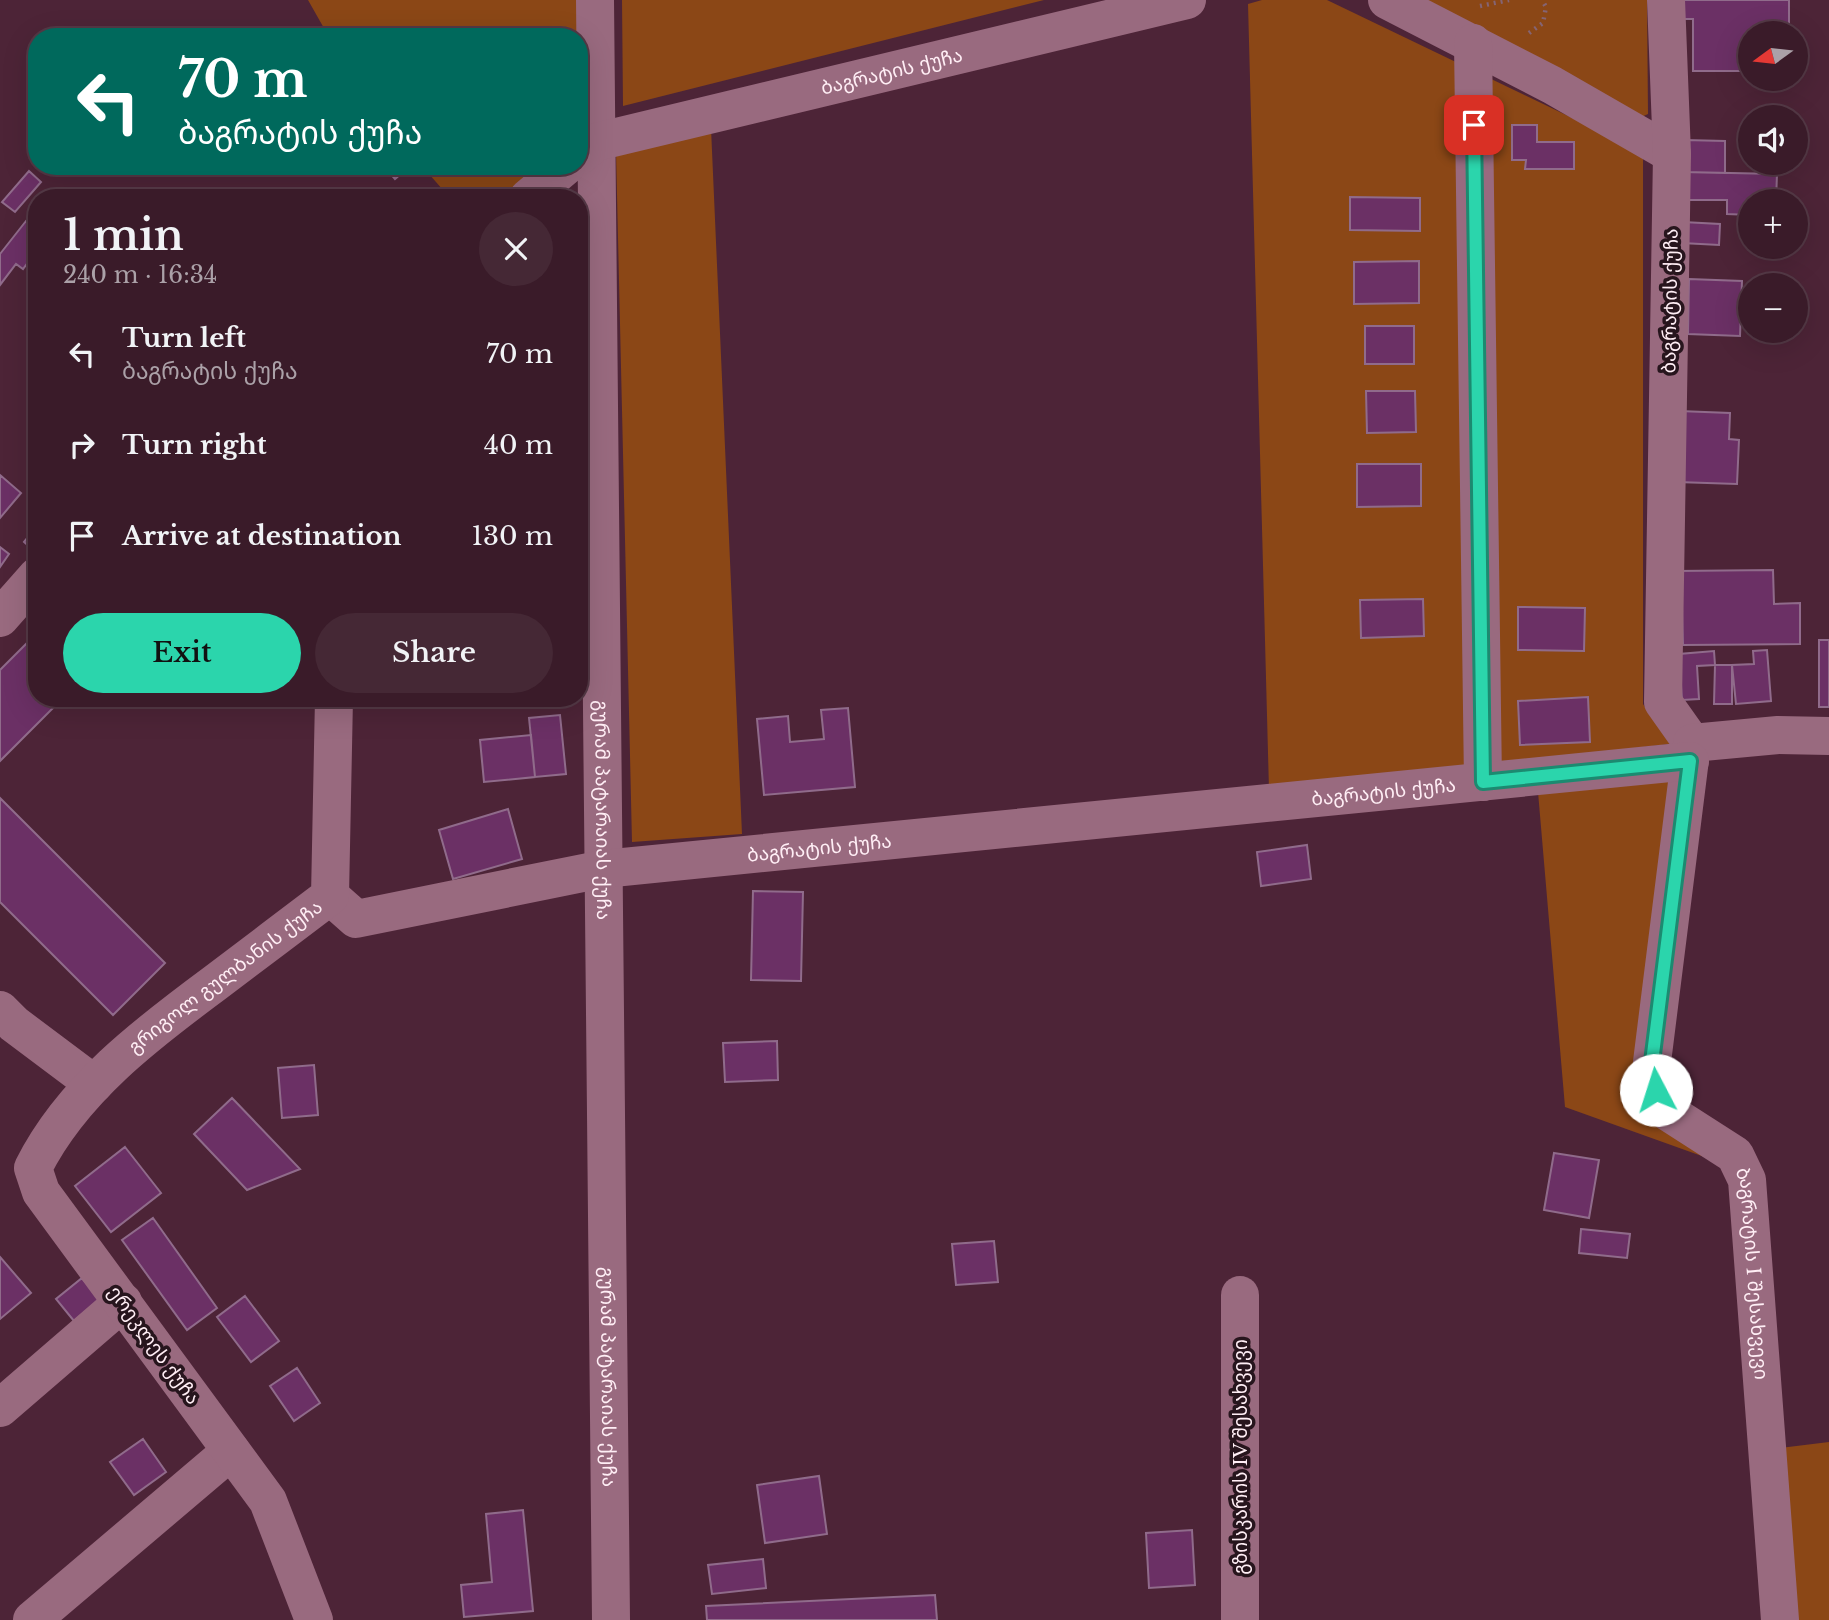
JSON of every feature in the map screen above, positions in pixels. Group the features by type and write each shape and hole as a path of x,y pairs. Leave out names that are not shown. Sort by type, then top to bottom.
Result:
{"street":[{"name":"გურამ პატარაიას ქუჩა","path":"594,0 588,149 603,869 611,1620"},
{"name":"ბაგრატის ქუჩა","path":"588,149 1187,0"},
{"path":"1387,0 1480,28 1552,85 1672,154"},
{"name":"ბაგრატის ქუჩა","path":"330,896 356,919 603,869 1483,782 1691,752 1663,702 1672,154 1666,0"},
{"path":"1480,28 1483,782"},
{"path":"539,189 555,175"},
{"path":"15,613 28,591"},
{"name":"გრიგოლ გულბანის ქუჩა","path":"94,1084 151,1030 330,896 334,707"},
{"path":"1691,752 1778,735 1829,736"},
{"name":"ბაგრატის I შესახვევი","path":"1691,752 1652,1062 1656,1090 1668,1112 1735,1155 1747,1180 1780,1620"},
{"path":"0,1010 14,1024 94,1084"},
{"name":"ერეკლეს ქუჩა","path":"94,1084 45,1145 33,1168 41,1192 268,1501 314,1620"},
{"name":"გზისკარის IV შესახვევი","path":"1240,1294 1240,1620"},
{"path":"0,1408 123,1302"},
{"path":"32,1620 231,1451"}],"path":[{"path":"1480,28 1483,0"},
{"path":"1521,34 1531,32 1543,23 1546,6 1542,0"}],"shaded area":[{"path":"308,0 579,0 579,28 324,28"},
{"path":"622,0 1044,0 623,106"},
{"path":"1262,0 1327,0 1643,152 1643,704 1670,744 1269,790 1248,4"},
{"path":"1406,0 1647,0 1648,114 1637,119"},
{"path":"711,128 742,834 632,842 616,151"},
{"path":"430,175 534,175 518,189 442,189"},
{"path":"1677,780 1642,1060 1724,1164 1565,1107 1538,792"},
{"path":"1829,1442 1829,1620 1774,1620 1763,1450"}],"building":[{"path":"1683,0 1789,0 1789,21 1738,21 1738,71 1693,71 1693,19 1683,19"},
{"path":"1512,125 1537,125 1537,142 1574,142 1574,169 1525,169 1526,160 1512,160"},
{"path":"1685,140 1725,141 1725,173 1684,172"},
{"path":"28,172 28,175 33,175 41,182 35,189 28,189 28,197 15,212 2,202"},
{"path":"1684,172 1777,175 1776,189 1738,189 1738,214 1727,214 1727,200 1684,200"},
{"path":"1350,197 1420,198 1420,231 1350,230"},
{"path":"26,221 28,222 28,262 23,269 16,264 0,285 0,254"},
{"path":"1683,222 1720,224 1719,245 1682,243"},
{"path":"1419,261 1419,303 1354,304 1354,262"},
{"path":"1689,279 1738,281 1738,336 1688,334"},
{"path":"1365,326 1414,326 1414,364 1365,364"},
{"path":"1366,391 1415,391 1416,432 1367,433"},
{"path":"1679,411 1730,413 1729,439 1739,440 1737,484 1677,482"},
{"path":"1357,464 1421,464 1421,506 1357,507"},
{"path":"0,475 21,493 0,518"},
{"path":"0,547 9,554 0,567"},
{"path":"1773,570 1774,604 1800,603 1800,644 1683,645 1682,606 1676,571"},
{"path":"1423,599 1424,636 1361,638 1360,600"},
{"path":"1518,607 1585,608 1584,651 1518,650"},
{"path":"1819,640 1829,640 1829,707 1819,707"},
{"path":"28,642 28,707 54,707 0,761 0,670"},
{"path":"1767,650 1771,701 1736,704 1732,665 1754,664 1753,651"},
{"path":"1714,651 1715,665 1697,666 1699,699 1682,700 1679,654"},
{"path":"1715,665 1732,665 1732,704 1714,704"},
{"path":"1588,697 1590,742 1520,745 1518,701"},
{"path":"848,708 855,787 764,795 757,719 788,716 790,742 824,739 821,710"},
{"path":"560,715 566,774 535,777 529,718"},
{"path":"531,735 535,777 484,782 480,740"},
{"path":"0,798 165,963 113,1015 0,902"},
{"path":"508,809 522,859 453,879 439,830"},
{"path":"1307,845 1311,879 1261,886 1257,852"},
{"path":"753,891 803,892 801,981 751,980"},
{"path":"777,1041 778,1080 725,1082 723,1043"},
{"path":"314,1065 318,1115 282,1118 278,1068"},
{"path":"232,1098 300,1169 247,1190 194,1134"},
{"path":"125,1147 161,1193 111,1232 75,1186"},
{"path":"1554,1153 1599,1160 1589,1218 1544,1210"},
{"path":"153,1218 217,1308 187,1330 122,1240"},
{"path":"1581,1229 1630,1234 1627,1258 1579,1253"},
{"path":"994,1241 998,1282 956,1285 952,1244"},
{"path":"0,1257 31,1293 0,1319"},
{"path":"82,1278 100,1299 74,1321 56,1299"},
{"path":"245,1296 279,1341 251,1362 217,1317"},
{"path":"297,1368 320,1403 294,1421 270,1386"},
{"path":"143,1439 166,1472 134,1495 110,1462"},
{"path":"819,1476 827,1534 765,1543 757,1485"},
{"path":"523,1510 533,1611 464,1617 461,1585 492,1582 486,1514"},
{"path":"1192,1530 1195,1585 1149,1588 1146,1533"},
{"path":"763,1559 766,1588 712,1594 708,1565"},
{"path":"935,1595 937,1620 707,1620 706,1606"}],"route":[{"path":"1474,125 1483,782 1690,761 1652,1062 1656,1090"}]}
